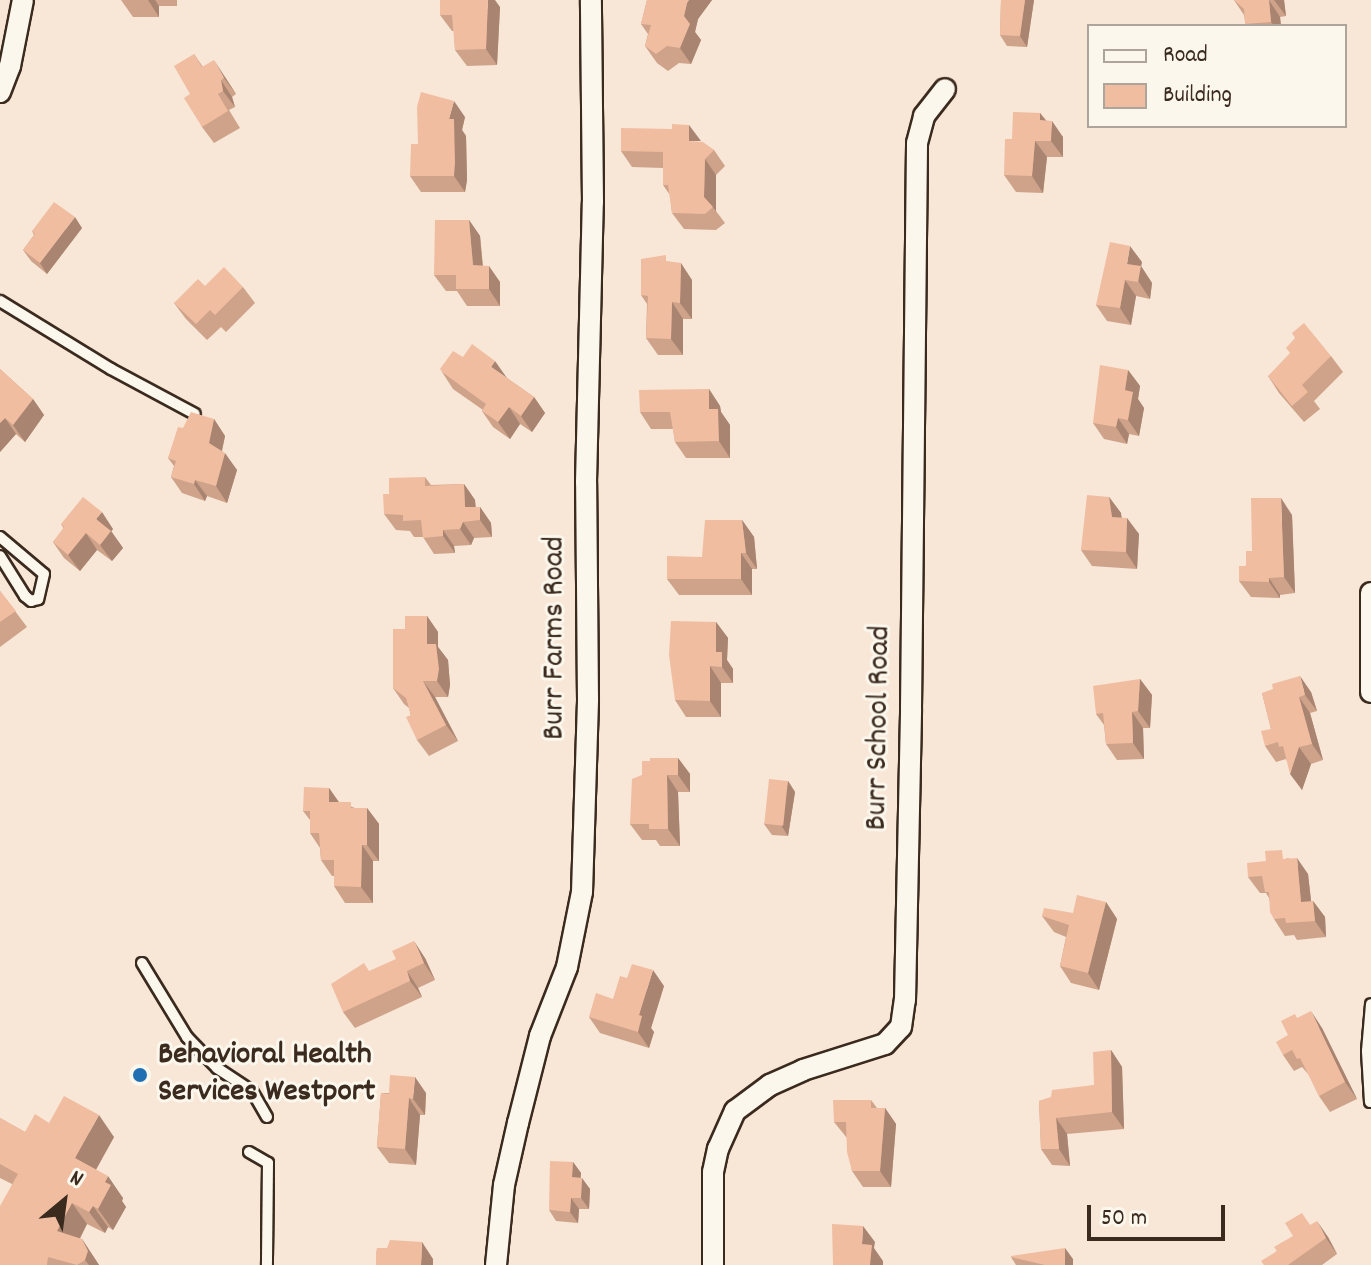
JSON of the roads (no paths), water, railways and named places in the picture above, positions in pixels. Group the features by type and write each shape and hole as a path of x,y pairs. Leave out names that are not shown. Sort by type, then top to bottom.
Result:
{"street":[{"path":"0,92 10,66 23,0"},
{"name":"Burr Farms Road","path":"496,1265 504,1185 518,1123 540,1036 567,967 582,892 588,699 586,482 593,202 591,0"},
{"name":"Burr School Road","path":"713,1265 713,1172 718,1149 735,1111 746,1100 790,1076 885,1044 901,1027 905,1000 911,709 917,143 924,116 945,89"},
{"path":"1371,593 1371,692"}],"lane":[{"path":"0,301 111,369 195,414"},
{"path":"0,537 44,574 45,583 38,599 31,601 25,596 0,556"},
{"path":"142,963 187,1037 217,1068 252,1091 267,1117"},
{"path":"1370,1102 1367,1051 1371,1004"},
{"path":"249,1152 268,1163 267,1265"}],"place":[{"name":"Behavioral Health Services Westport","path":"140,1075"}]}
